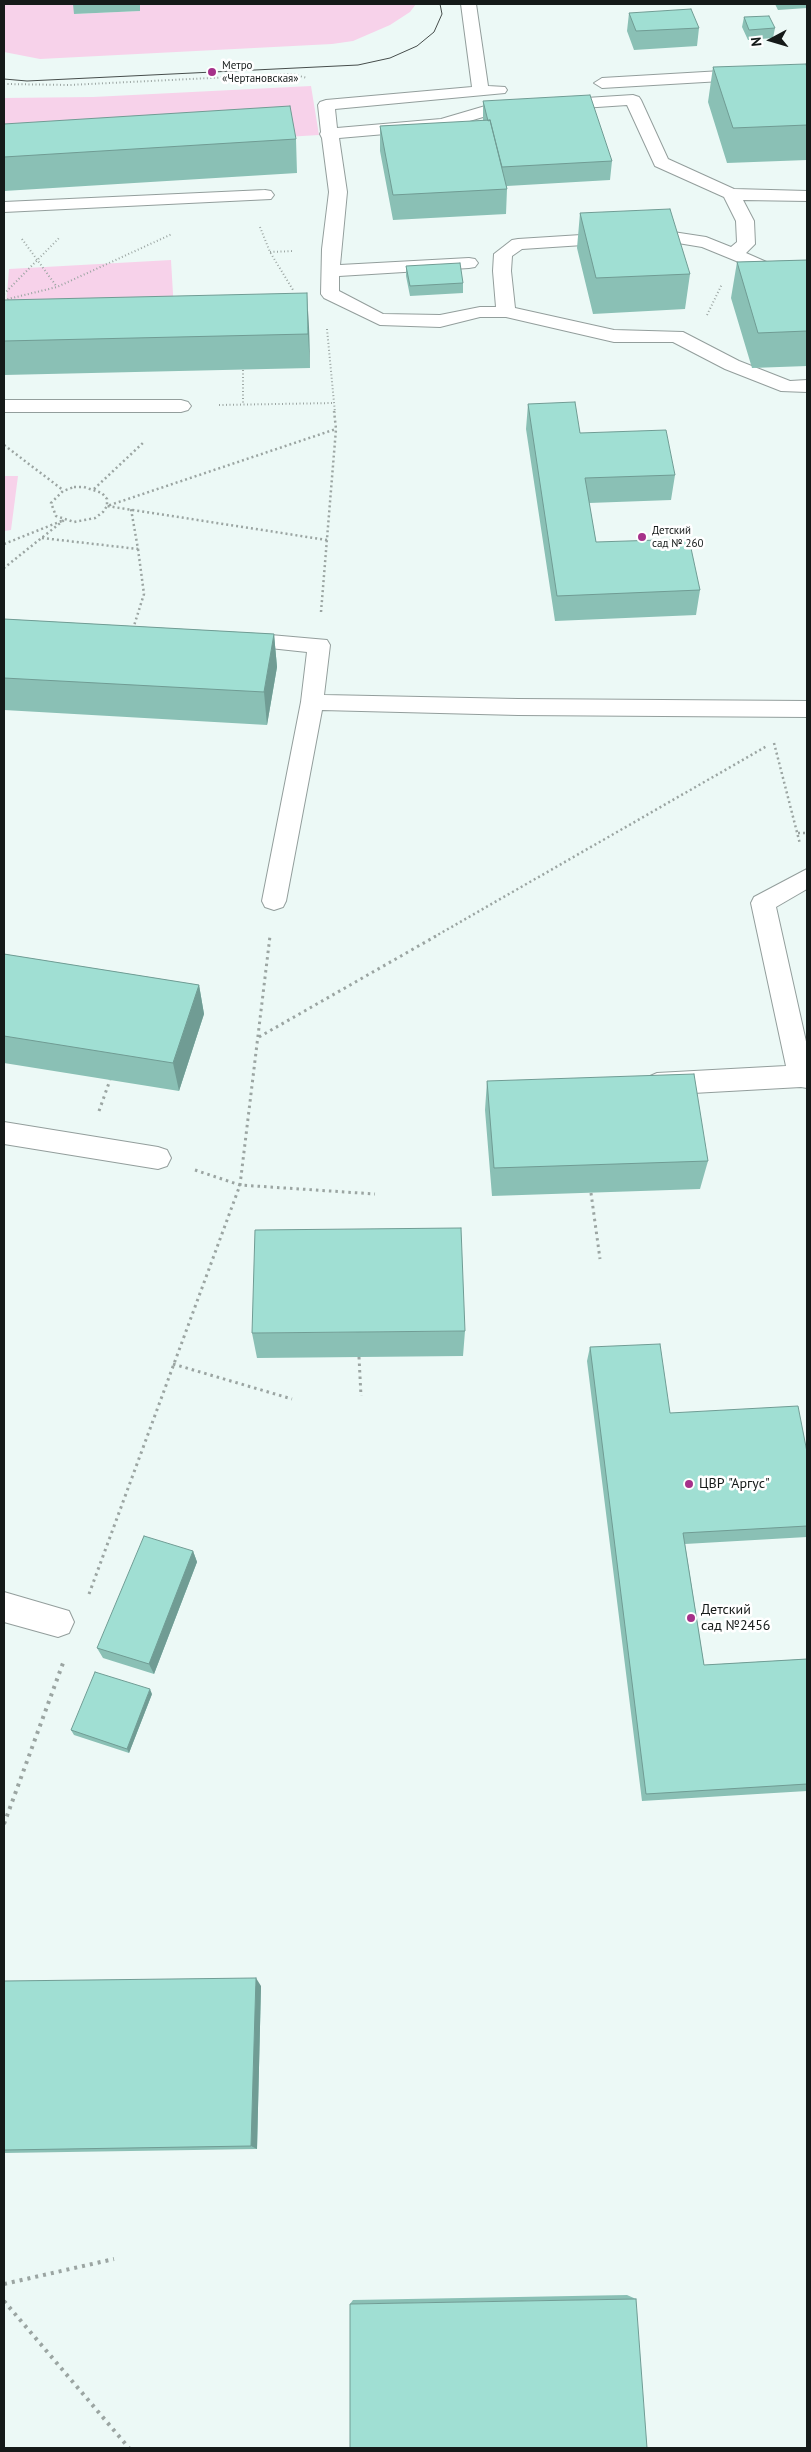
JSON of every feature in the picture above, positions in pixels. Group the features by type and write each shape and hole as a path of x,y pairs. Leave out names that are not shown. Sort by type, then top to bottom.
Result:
{"lane":[{"path":"468,4 481,91"},
{"path":"590,84 807,70"},
{"path":"511,89 326,105 328,134 338,192 331,249 330,294 380,319 440,321 480,312 506,312 614,336 676,336 732,365 788,387 807,386"},
{"path":"328,134 443,124 492,109 633,100 661,162 731,194 785,198 807,196"},
{"path":"731,194 745,221 746,244 735,254"},
{"path":"4,207 256,195"},
{"path":"506,312 502,271 503,254 518,244 660,235 706,242 768,269 807,270"},
{"path":"332,271 468,263"},
{"path":"4,406 181,406"},
{"path":"259,641 319,645 312,702 274,901"},
{"path":"312,702 538,707 807,709"},
{"path":"633,1086 804,1077 763,903 807,878"},
{"path":"4,1133 158,1158"},
{"path":"4,1607 58,1622"}],"path":[{"path":"4,84 69,85 292,74 308,78 326,105"},
{"path":"256,195 270,252 293,290"},
{"path":"4,294 95,202"},
{"path":"4,300 57,287 179,230"},
{"path":"21,237 57,287"},
{"path":"694,345 735,254"},
{"path":"319,645 336,429 326,317 330,294"},
{"path":"243,405 244,370"},
{"path":"94,488 181,406 334,403"},
{"path":"4,544 64,520 85,521 95,518 107,506 336,429"},
{"path":"4,445 63,490"},
{"path":"64,520 52,510 51,503 63,490 84,486 94,488 107,499 107,506"},
{"path":"107,506 327,540"},
{"path":"131,509 144,594 132,634"},
{"path":"4,568 64,520"},
{"path":"41,538 138,549"},
{"path":"258,1038 774,742 802,851"},
{"path":"798,833 807,833"},
{"path":"85,1604 240,1185 274,901"},
{"path":"158,1158 240,1185 375,1194"},
{"path":"591,1193 600,1259"},
{"path":"359,1357 361,1396"},
{"path":"173,1364 292,1399"},
{"path":"4,1824 65,1659"},
{"path":"4,2284 114,2259"},
{"path":"4,2301 129,2448"}],"shaded area":[{"path":"4,4 74,4 74,14 140,11 140,4 416,4 410,12 390,25 353,41 332,44 40,59 4,52"},
{"path":"311,86 319,135 4,154 4,98 93,97"},
{"path":"171,260 174,311 5,318 9,269"},
{"path":"4,476 18,476 11,530 4,531"}],"building":[{"path":"691,9 699,28 636,31 629,13"},
{"path":"769,16 775,28 749,30 744,17"},
{"path":"806,64 807,125 733,128 713,67"},
{"path":"590,95 612,161 502,167 483,101"},
{"path":"290,106 296,139 4,157 4,124"},
{"path":"490,120 507,189 393,195 380,126"},
{"path":"670,209 690,274 596,278 580,213"},
{"path":"807,260 807,331 758,333 737,262"},
{"path":"460,263 463,283 410,286 406,266"},
{"path":"307,293 308,334 4,341 4,300"},
{"path":"575,402 580,433 666,430 675,475 585,478 596,542 689,539 700,590 557,596 528,404"},
{"path":"4,619 274,634 264,692 4,678"},
{"path":"4,954 199,985 173,1063 4,1036"},
{"path":"694,1074 708,1161 494,1168 487,1081"},
{"path":"461,1228 465,1331 252,1333 255,1230"},
{"path":"660,1344 670,1413 798,1406 807,1452 807,1526 683,1533 704,1665 807,1659 807,1784 646,1794 590,1347"},
{"path":"144,1536 193,1551 149,1664 97,1648"},
{"path":"95,1672 150,1689 127,1749 71,1730"},
{"path":"256,1978 251,2146 4,2150 4,1981"},
{"path":"636,2299 647,2448 350,2448 350,2304"}],"tram line":[{"path":"4,79 27,81 358,65 390,58 417,46 434,32 442,14 440,4"}],"place":[{"name":"Метро «Чертановская»","path":"212,72"},
{"name":"Детский сад № 260","path":"642,537"},
{"name":"ЦВР \"Аргус\"","path":"689,1484"},
{"name":"Детский сад №2456","path":"691,1618"}]}
